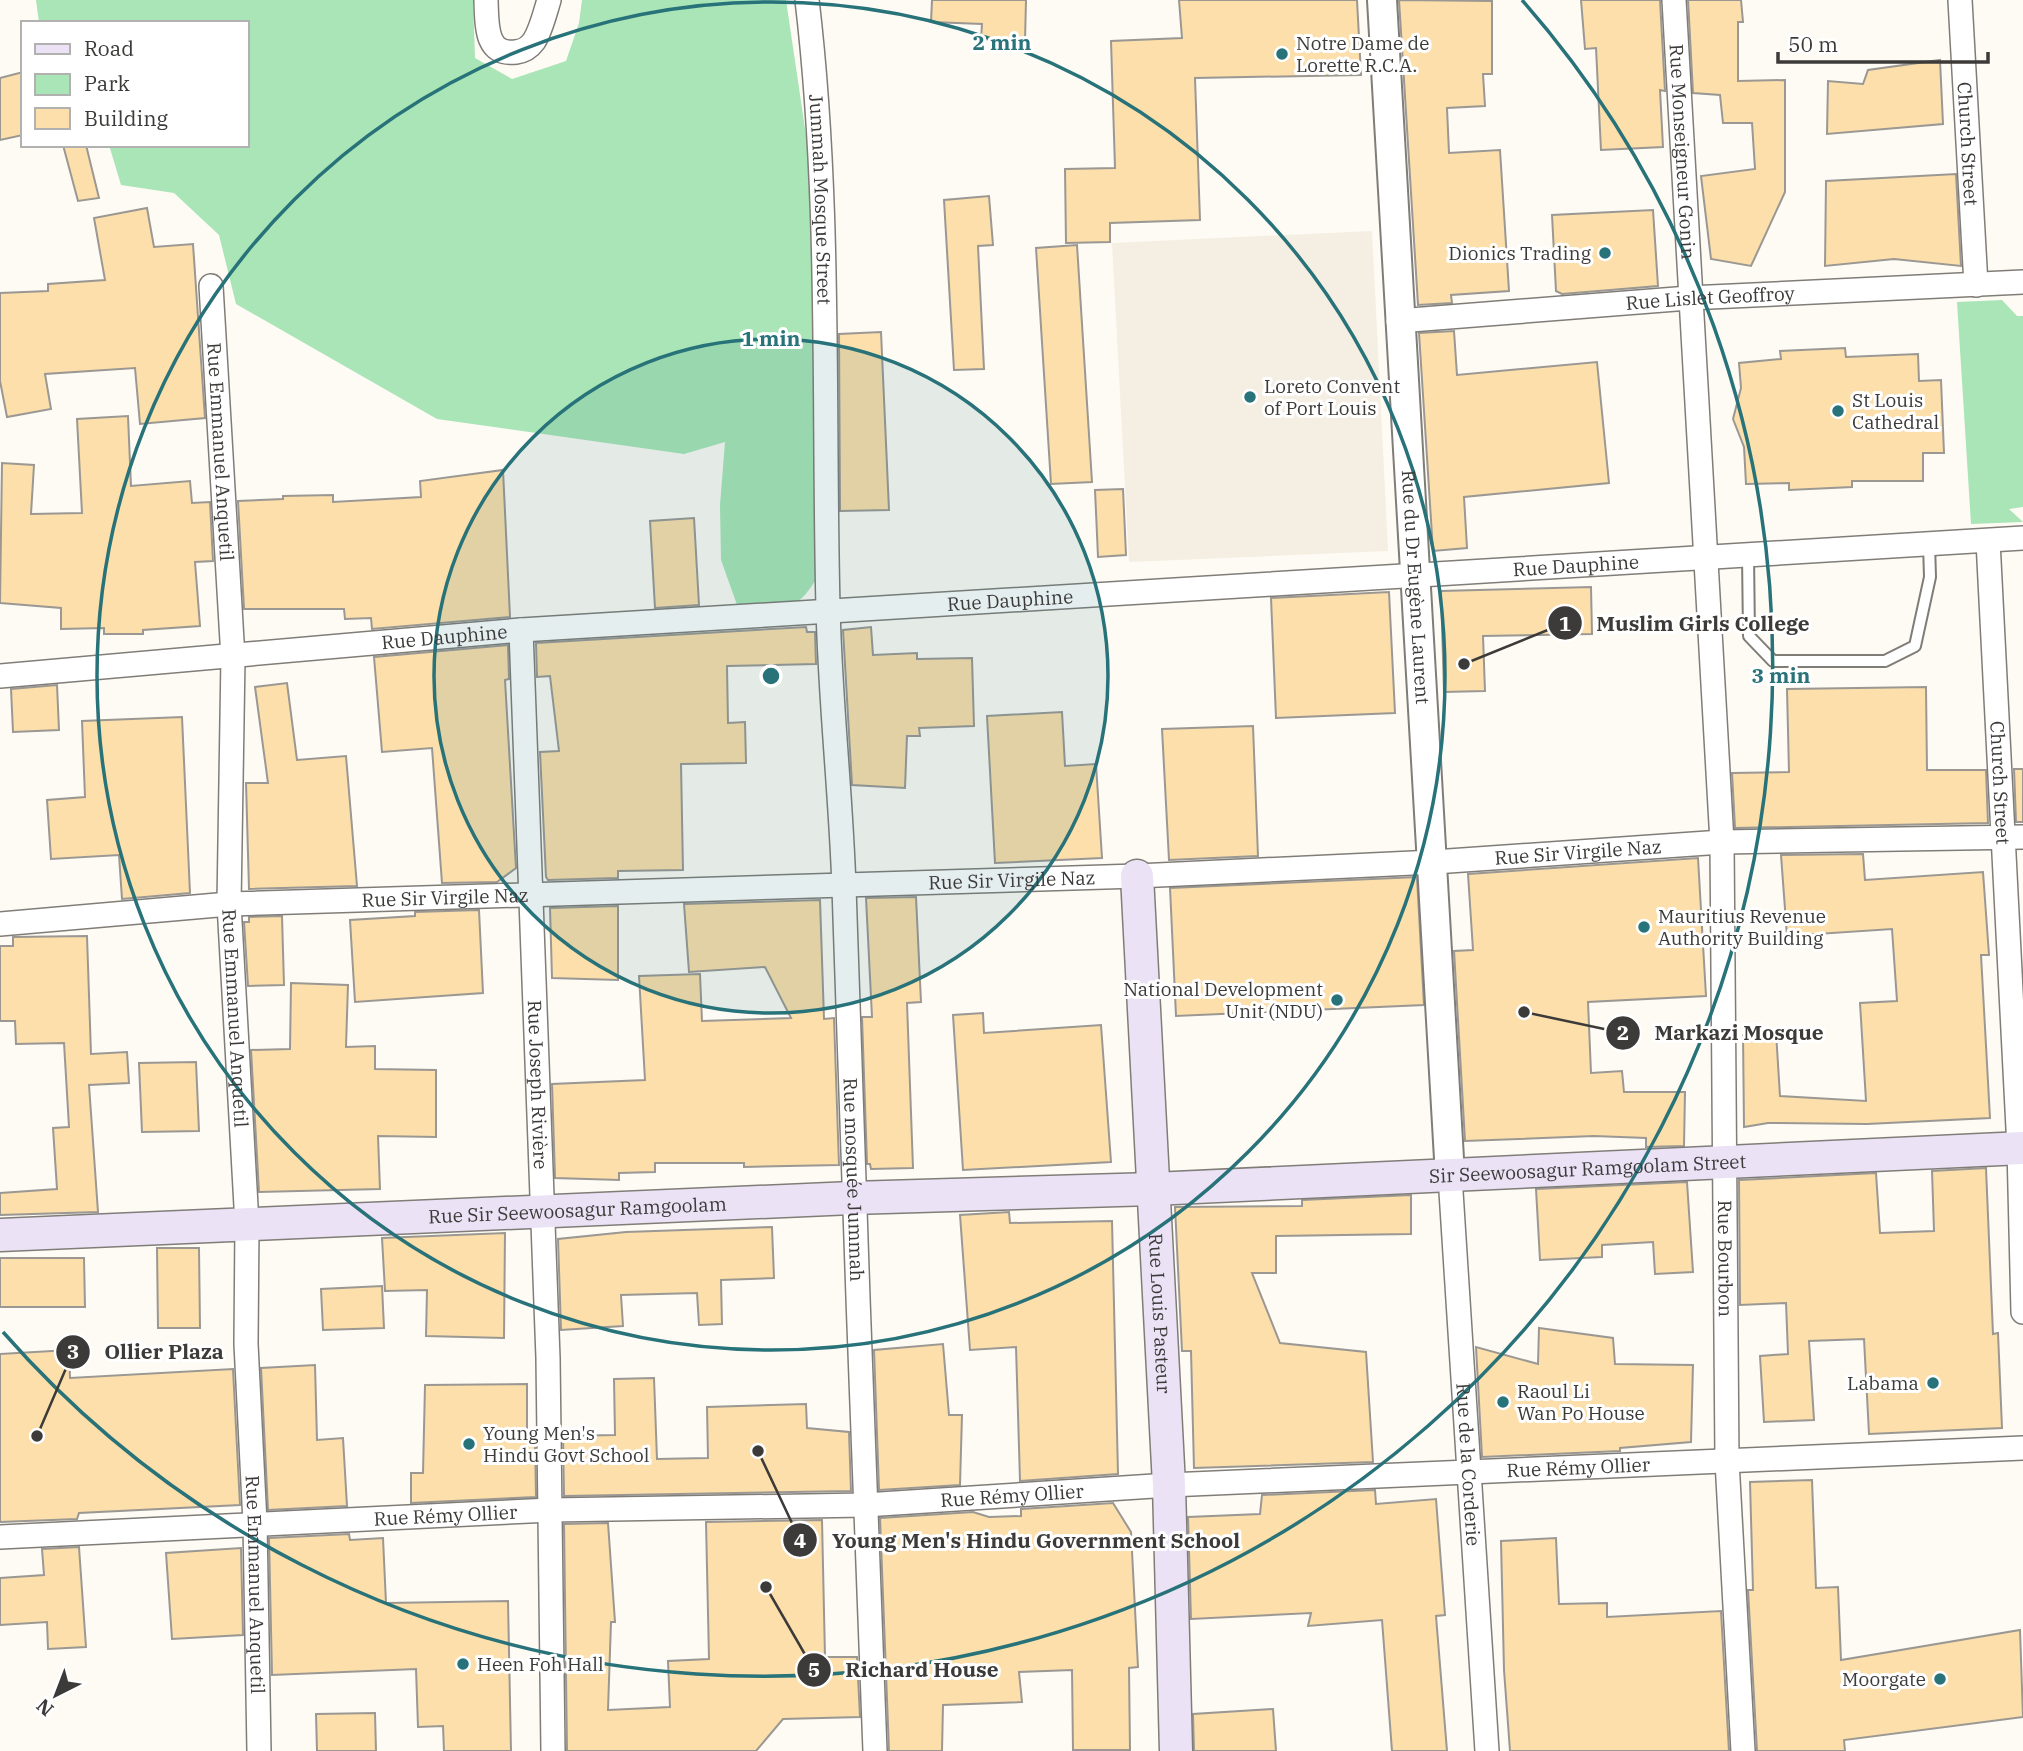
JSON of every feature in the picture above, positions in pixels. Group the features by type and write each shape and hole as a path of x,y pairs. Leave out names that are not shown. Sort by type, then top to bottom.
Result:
{"main road":[{"name":"Rue Louis Pasteur","path":"1137,876 1169,1485 1176,1751"},
{"name":"Sir Seewoosagur Ramgoolam Street","path":"1153,1189 2021,1148"},
{"name":"Rue Sir Seewoosagur Ramgoolam","path":"0,1235 852,1198 1153,1189"}],"street":[{"path":"486,0 490,41 498,50 509,53 525,51 535,40 549,0"},
{"name":"Jummah Mosque Street","path":"807,0 821,180 828,455 828,609"},
{"name":"Rue du Dr Eugène Laurent","path":"1382,0 1398,321 1434,862 1450,1176"},
{"name":"Rue Monseigneur Gonin","path":"1674,0 1689,298 1706,555"},
{"name":"Church Street","path":"1960,0 1976,285"},
{"name":"Rue Lislet Geoffroy","path":"1398,321 1689,298 2023,282"},
{"name":"Rue Emmanuel Anquetil","path":"211,286 233,658 229,904 247,1224 246,1344 255,1523 259,1751"},
{"name":"Rue Dauphine","path":"0,676 233,658 520,630 1706,555 2023,538"},
{"name":"Church Street","path":"1988,541 2014,837 2023,1312"},
{"name":"Rue Bourbon","path":"1706,555 1721,842 1727,1461 1743,1751"},
{"name":"Rue mosquée Jummah","path":"828,609 844,883 852,1198 874,1751"},
{"name":"Rue Joseph Rivière","path":"520,630 548,1358 553,1751"},
{"name":"Rue Sir Virgile Naz","path":"0,924 229,904 1137,876 1434,862 1721,842 2014,837"},
{"name":"Rue de la Corderie","path":"1450,1176 1487,1751"},
{"name":"Rue Rémy Ollier","path":"0,1537 551,1510 865,1505 1169,1485 2023,1448"}],"lane":[{"path":"1748,553 1746,583 1749,636 1773,661 1885,662 1915,646 1930,577 1929,544"}],"shaded area":[{"name":"Loreto Convent of Port Louis","path":"1372,231 1388,551 1129,562 1112,243"}],"green space":[{"path":"36,0 473,0 475,58 512,79 566,61 579,23 582,0 786,0 812,176 822,569 806,594 790,606 741,616 721,560 720,505 725,442 684,454 437,419 236,304 219,235 174,193 121,185 110,147 248,147 248,21 39,21"},
{"path":"2002,300 2017,316 2023,316 2023,507 2009,509 2023,522 1971,524 1957,302"}],"building":[{"path":"932,0 1026,0 1025,41 981,39 982,24 931,22"},
{"path":"1179,0 1357,0 1361,75 1195,78 1200,220 1110,223 1110,242 1066,243 1065,169 1115,168 1111,41 1182,38"},
{"path":"1399,0 1492,1 1492,74 1483,74 1485,106 1447,108 1449,153 1500,150 1509,291 1451,295 1452,303 1418,305"},
{"path":"1581,0 1660,0 1665,91 1660,90 1663,147 1601,150 1596,48 1585,49"},
{"path":"1688,0 1741,0 1743,22 1738,22 1738,81 1785,80 1785,192 1751,266 1711,259 1701,176 1755,169 1752,123 1723,123 1720,95 1693,93"},
{"path":"1940,60 1943,124 1827,134 1828,81 1863,84 1868,70"},
{"path":"21,73 21,135 0,140 0,78"},
{"path":"64,147 86,147 99,198 78,201"},
{"path":"1956,174 1961,266 1894,259 1825,266 1826,181"},
{"path":"989,196 993,245 978,246 984,369 954,370 944,200"},
{"path":"147,208 154,247 193,244 205,418 140,424 135,368 45,374 51,409 7,417 0,381 0,293 48,291 48,284 105,280 94,218"},
{"name":"Dionics Trading","path":"1653,210 1658,286 1562,294 1556,291 1552,215"},
{"path":"1077,245 1092,482 1051,484 1036,248"},
{"path":"1454,331 1457,375 1597,362 1609,483 1464,497 1467,548 1433,551 1419,333"},
{"path":"881,332 889,510 840,511 839,334"},
{"name":"St Louis Cathedral","path":"1845,348 1846,357 1918,354 1919,381 1941,380 1944,453 1923,453 1923,481 1852,481 1852,487 1789,490 1789,483 1746,484 1744,447 1733,419 1741,388 1739,363 1781,359 1780,351"},
{"path":"128,416 131,486 190,481 192,503 210,502 213,561 195,562 200,626 143,630 143,634 104,634 104,628 61,629 61,608 0,603 2,463 34,465 31,514 82,513 77,419"},
{"path":"503,470 510,617 372,629 371,618 345,619 344,609 244,609 238,501 283,499 283,496 333,495 333,502 421,497 420,481"},
{"path":"1123,489 1126,555 1098,557 1095,490"},
{"path":"694,518 699,605 655,608 650,521"},
{"path":"1591,587 1592,634 1483,636 1485,691 1444,692 1441,591"},
{"path":"1389,592 1395,713 1276,718 1271,598"},
{"path":"806,627 807,632 815,632 816,664 727,666 728,723 745,722 746,763 681,764 683,870 618,871 618,878 548,880 540,752 559,751 550,676 537,677 536,643"},
{"path":"871,627 873,655 917,653 917,659 972,658 974,726 919,728 920,736 907,736 905,788 852,785 843,630"},
{"path":"508,645 509,679 505,680 516,868 497,882 442,883 432,748 382,752 374,657"},
{"path":"287,683 297,760 346,756 357,886 249,889 246,783 268,783 255,687"},
{"path":"57,685 59,730 13,732 11,689"},
{"path":"1926,687 1927,770 1986,770 1988,823 1735,828 1732,773 1789,772 1787,689"},
{"path":"1062,712 1065,766 1096,764 1102,858 995,863 987,716"},
{"path":"182,717 190,893 122,899 119,855 51,859 47,800 85,797 82,721"},
{"path":"1253,726 1258,856 1169,860 1162,729"},
{"path":"2014,769 2023,769 2023,822 2016,822"},
{"path":"1863,854 1865,880 1983,872 1989,955 1981,955 1990,1118 1867,1124 1768,1123 1744,1127 1743,1035 1776,1032 1780,1096 1866,1101 1860,1003 1897,1001 1892,929 1787,936 1781,855"},
{"path":"1698,858 1706,996 1588,1002 1591,1073 1622,1071 1624,1092 1685,1092 1684,1146 1646,1147 1646,1138 1594,1136 1465,1141 1454,951 1473,950 1468,874"},
{"path":"1417,877 1424,1005 1176,1016 1170,888"},
{"path":"916,897 921,1002 907,1003 913,1168 871,1169 870,1164 867,1164 862,1017 872,1017 866,898"},
{"path":"820,900 824,1019 834,1018 839,1165 744,1167 744,1163 655,1163 655,1172 619,1173 619,1180 555,1178 552,1084 645,1080 639,976 700,974 702,1021 791,1018 765,967 689,972 684,904"},
{"path":"618,906 618,980 552,978 550,908"},
{"path":"479,910 483,993 355,1002 350,920 415,916 415,912"},
{"path":"282,916 284,985 248,986 244,922 249,922 249,917"},
{"path":"87,936 91,1054 127,1052 129,1083 89,1085 98,1212 0,1215 0,1193 57,1189 53,1128 69,1127 64,1043 16,1044 15,1021 0,1021 0,946 13,946 13,937"},
{"path":"291,983 348,985 346,1047 375,1046 375,1069 436,1070 436,1137 378,1136 380,1189 259,1192 251,1050 290,1049"},
{"path":"983,1013 984,1033 1101,1025 1111,1162 963,1170 953,1015"},
{"path":"196,1062 199,1131 142,1132 139,1063"},
{"path":"1986,1168 1993,1334 1998,1333 2002,1428 1869,1434 1864,1339 1809,1341 1814,1420 1764,1422 1760,1356 1788,1354 1786,1303 1740,1305 1739,1180 1876,1173 1880,1233 1934,1231 1932,1171"},
{"path":"1687,1182 1693,1272 1655,1274 1653,1242 1602,1245 1602,1257 1540,1260 1536,1189"},
{"path":"1411,1195 1411,1234 1276,1236 1276,1273 1252,1273 1280,1343 1366,1352 1373,1462 1194,1468 1191,1351 1182,1351 1175,1207 1302,1206 1302,1200"},
{"path":"1009,1212 1010,1223 1112,1221 1118,1474 1020,1481 1016,1347 970,1350 960,1215"},
{"path":"772,1227 774,1278 721,1280 722,1324 699,1325 697,1293 621,1295 623,1326 561,1330 558,1239 626,1232"},
{"path":"505,1233 504,1338 426,1336 427,1290 385,1291 382,1238"},
{"path":"157,1248 199,1248 200,1328 158,1328"},
{"path":"0,1258 84,1258 85,1307 0,1307"},
{"path":"382,1286 384,1328 323,1330 321,1289"},
{"path":"1539,1328 1613,1338 1615,1364 1693,1365 1691,1442 1620,1448 1620,1451 1482,1457 1476,1347 1538,1364"},
{"path":"943,1344 949,1415 962,1415 960,1485 879,1490 874,1350"},
{"path":"69,1350 70,1378 233,1369 240,1505 79,1513 77,1519 0,1522 0,1354"},
{"path":"315,1365 317,1440 343,1438 347,1506 268,1510 261,1368"},
{"path":"654,1378 657,1459 708,1458 707,1407 806,1404 807,1428 849,1432 851,1491 564,1496 563,1436 615,1435 614,1379"},
{"name":"Young Men's Hindu Govt School","path":"527,1384 527,1437 535,1437 536,1497 411,1503 411,1473 423,1473 425,1385"},
{"path":"1812,1480 1816,1588 1838,1587 1841,1660 2020,1630 2023,1717 1844,1740 1845,1751 1757,1751 1748,1590 1753,1590 1750,1482"},
{"path":"1375,1490 1376,1504 1436,1499 1445,1615 1436,1616 1447,1751 1392,1751 1382,1620 1308,1626 1311,1613 1191,1619 1188,1517 1260,1514 1262,1495"},
{"path":"1113,1503 1131,1532 1138,1667 1129,1668 1130,1750 1073,1750 1072,1670 1019,1672 1022,1702 943,1705 942,1751 889,1751 880,1518 973,1512 989,1517 1021,1516 1021,1509"},
{"path":"822,1520 825,1657 857,1657 860,1717 783,1719 756,1751 567,1751 564,1524 608,1523 615,1622 611,1622 608,1710 670,1707 668,1661 709,1659 706,1522"},
{"path":"349,1534 350,1540 383,1538 386,1603 508,1601 511,1751 444,1751 443,1726 418,1727 416,1669 272,1675 269,1538"},
{"path":"1556,1538 1559,1604 1607,1603 1607,1617 1721,1611 1729,1751 1510,1751 1504,1670 1501,1541"},
{"path":"79,1547 86,1647 48,1649 47,1622 0,1625 0,1578 44,1575 42,1549"},
{"path":"241,1548 243,1635 172,1639 166,1553"},
{"path":"1273,1709 1276,1751 1194,1751 1193,1714"},
{"path":"375,1713 376,1751 317,1751 316,1714"}],"place":[{"name":"Notre Dame de Lorette R.C.A.","path":"1282,54"},
{"name":"Dionics Trading","path":"1605,253"},
{"name":"Loreto Convent of Port Louis","path":"1250,397"},
{"name":"St Louis Cathedral","path":"1838,411"},
{"name":"Muslim Girls College","path":"1464,664"},
{"name":"Mauritius Revenue Authority Building","path":"1644,927"},
{"name":"National Development Unit (NDU)","path":"1337,1000"},
{"name":"Markazi Mosque","path":"1524,1012"},
{"name":"Labama","path":"1933,1383"},
{"name":"Raoul Li Wan Po House","path":"1503,1402"},
{"name":"Ollier Plaza","path":"37,1436"},
{"name":"Young Men's Hindu Govt School","path":"469,1444"},
{"name":"Young Men's Hindu Government School","path":"758,1451"},
{"name":"Richard House","path":"766,1587"},
{"name":"Heen Foh Hall","path":"463,1664"},
{"name":"Moorgate","path":"1940,1679"}]}
